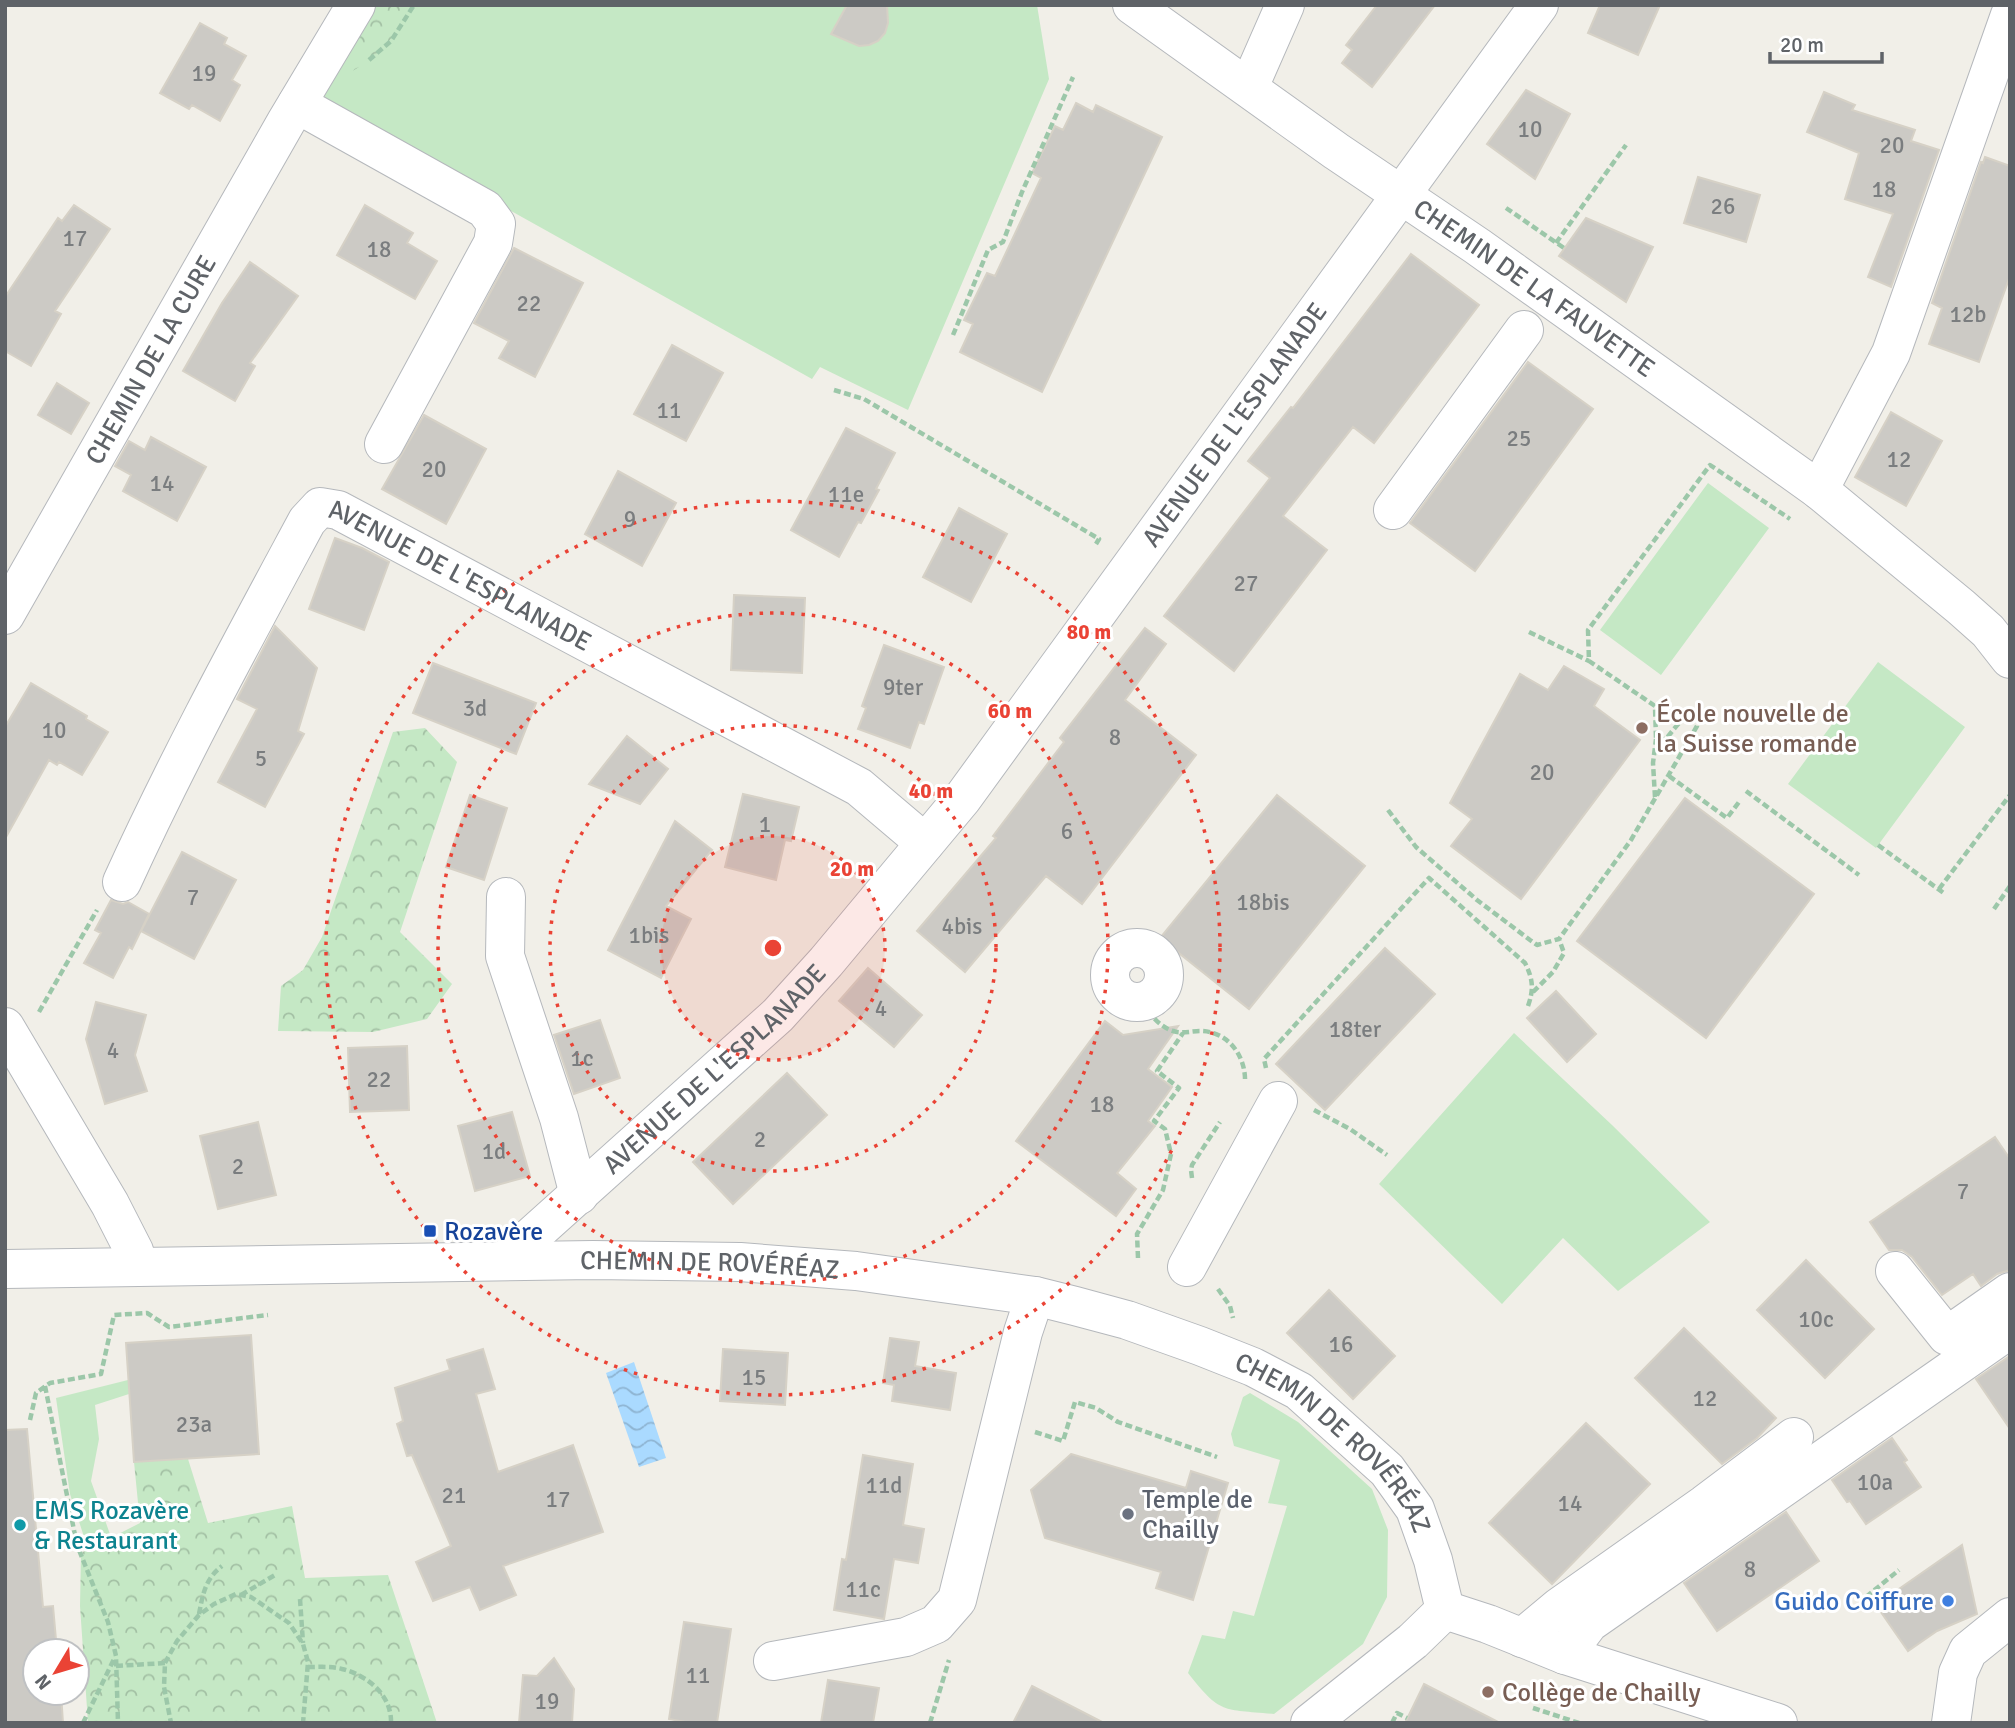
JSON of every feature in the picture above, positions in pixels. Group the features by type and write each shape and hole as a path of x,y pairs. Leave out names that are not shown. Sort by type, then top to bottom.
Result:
{"street":[{"name":"CHEMIN DE LA CURE","path":"5,615 356,5"},
{"name":"CHEMIN DE LA FAUVETTE","path":"1132,5 1336,151 1477,246 1810,505 1961,607 2007,651"},
{"path":"1249,87 1286,5"},
{"name":"AVENUE DE L'ESPLANADE","path":"505,1261 778,1016 962,799 1539,5"},
{"path":"1810,505 1891,353 2010,15"},
{"path":"297,104 485,209 496,224 493,243 384,444"},
{"path":"1393,510 1524,330"},
{"name":"AVENUE DE L'ESPLANADE","path":"122,882 163,792 215,692 307,521 320,507 338,510 859,787 925,843"},
{"name":"AVENUE DE L'ESPLANADE","path":"506,897 505,956 559,1118 579,1195"},
{"path":"1109,954 1132,947 1143,948 1160,960 1164,981 1160,991 1142,1002"},
{"path":"12,1038 110,1204 139,1266"},
{"path":"1187,1267 1261,1094"},
{"name":"CHEMIN DE ROVÉRÉAZ","path":"5,1269 593,1259 740,1262 856,1271 1035,1296 1127,1320 1253,1367 1299,1391 1387,1470 1415,1509 1433,1560 1445,1610"},
{"path":"1895,1271 1947,1336 2010,1292"},
{"path":"773,1661 906,1637 936,1624 957,1600 1023,1332 1035,1296"},
{"path":"1565,1655 1589,1623 2010,1329"},
{"path":"1522,1638 1559,1607 1705,1504 1794,1437"},
{"path":"1310,1723 1413,1641 1445,1610 1565,1655 1778,1723"},
{"path":"1951,1723 1958,1673 1968,1651 2010,1617"}],"path":[{"path":"953,335 988,250 1003,242 1073,77"},
{"path":"1556,243 1626,145"},
{"path":"1506,208 1564,248"},
{"path":"834,390 864,399 1099,539"},
{"path":"1588,660 1588,630 1710,465 1787,519 1810,505"},
{"path":"1529,632 1588,660 1655,706 1655,797"},
{"path":"1388,810 1416,847 1477,900 1537,945 1559,939 1630,840 1697,726 1698,713 1692,713 1666,739 1656,739"},
{"path":"1669,776 1727,818 1739,802"},
{"path":"1746,791 1859,875"},
{"path":"1939,889 2010,795"},
{"path":"1878,845 1945,894"},
{"path":"1142,1002 1158,1023 1183,1033 1211,1032 1224,1038 1237,1050 1267,1104 1265,1059 1429,878 1525,964 1532,977 1533,992 1528,1006"},
{"path":"12,1038 110,888 122,882"},
{"path":"1994,909 2010,886"},
{"path":"1533,992 1553,972 1564,953 1559,939"},
{"path":"1138,1258 1136,1234 1163,1190 1171,1154 1166,1129 1154,1121 1179,1088 1157,1071 1183,1033"},
{"path":"1261,1094 1317,1110 1387,1155"},
{"path":"1196,1181 1192,1177 1192,1165 1224,1116"},
{"path":"30,1420 36,1393 45,1386 101,1374 114,1315 147,1313 169,1327 268,1315"},
{"path":"45,1386 77,1545 108,1622 116,1656 118,1723"},
{"path":"1035,1432 1063,1441 1076,1402 1096,1408 1118,1422 1217,1457"},
{"path":"199,1615 204,1590 211,1575 222,1566"},
{"path":"1866,1597 1899,1570"},
{"path":"241,1595 275,1575"},
{"path":"171,1723 164,1687 165,1664 177,1641 199,1615 214,1604 236,1594 251,1597 289,1623 303,1644"},
{"path":"300,1599 303,1644 308,1667 303,1723"},
{"path":"83,1723 116,1656"},
{"path":"116,1666 165,1664"},
{"path":"308,1667 341,1668 374,1684 387,1700 391,1723"},
{"path":"1532,1708 1578,1723"},
{"path":"1392,1723 1397,1713 1407,1718"}],"green space":[{"path":"371,5 1037,5 1049,79 908,410 820,367 812,379 318,103"},
{"path":"371,5 414,5 397,31 371,59 333,81"},
{"path":"1708,483 1769,528 1661,675 1600,630"},
{"path":"1878,662 1965,727 1876,848 1788,784"},
{"path":"425,728 457,762 400,932 452,984 427,1019 373,1032 278,1031 281,986 303,970 322,937 393,732"},
{"path":"1514,1033 1710,1222 1618,1291 1563,1238 1502,1304 1379,1184"},
{"path":"128,1380 129,1394 95,1405 99,1439 91,1481 111,1537 88,1549 70,1494 56,1398"},
{"path":"1250,1393 1298,1422 1372,1489 1388,1530 1387,1597 1363,1644 1274,1714 1224,1707 1208,1696 1188,1673 1202,1635 1225,1639 1233,1611 1254,1616 1287,1506 1268,1503 1280,1460 1234,1446 1231,1434 1243,1397"},
{"path":"188,1459 208,1523 292,1506 305,1578 388,1575 437,1723 88,1723 87,1707 91,1707 91,1637 82,1637 81,1553 140,1523 134,1462"}],"water":[{"path":"634,1362 666,1458 639,1467 606,1373"}],"building":[{"path":"847,5 887,5 888,23 885,33 878,41 859,46 831,34"},
{"path":"1377,5 1435,5 1372,87 1342,63 1352,50 1346,45"},
{"path":"1600,5 1660,5 1638,55 1588,33"},
{"path":"200,23 227,38 224,44 246,56 232,80 240,85 220,121 192,105 189,109 160,93"},
{"path":"1526,90 1570,114 1535,179 1487,144"},
{"path":"1824,92 1855,105 1852,110 1915,130 1911,141 1939,150 1891,287 1868,277 1893,214 1845,199 1859,153 1807,132"},
{"path":"1076,103 1093,112 1096,105 1162,137 1042,392 960,352 973,324 964,320 987,273 995,276 1041,178 1032,173 1055,126 1063,130"},
{"path":"1985,157 2010,166 2010,276 1979,362 1929,344 1942,308 1932,303"},
{"path":"1698,177 1760,195 1746,242 1684,223"},
{"path":"74,205 110,229 55,311 61,314 31,366 5,351 5,297 58,218 62,221"},
{"path":"365,205 413,233 407,243 437,261 415,299 337,255"},
{"path":"1586,218 1653,247 1626,302 1559,256"},
{"path":"514,248 583,283 535,377 499,358 509,341 474,323"},
{"path":"1411,254 1479,305 1374,443 1353,427 1283,516 1327,550 1234,671 1164,616 1270,478 1248,461 1291,407 1293,408"},
{"path":"250,262 298,296 250,363 255,366 235,401 183,371 222,303"},
{"path":"672,345 723,373 686,441 634,414"},
{"path":"1528,362 1593,409 1475,571 1410,523"},
{"path":"57,383 89,403 71,434 38,415"},
{"path":"1891,412 1942,441 1906,506 1855,477"},
{"path":"424,415 486,449 446,524 382,489"},
{"path":"846,428 895,453 876,489 879,490 839,557 791,530"},
{"path":"151,437 206,467 177,521 123,491 131,475 115,466 129,441 145,450"},
{"path":"618,471 676,503 642,566 585,534"},
{"path":"959,508 1007,534 971,602 923,577"},
{"path":"335,538 389,562 364,630 309,609"},
{"path":"734,595 805,598 802,673 731,670"},
{"path":"275,626 317,668 298,731 304,734 265,807 218,782 257,709 237,699"},
{"path":"1145,628 1166,644 1125,700 1196,755 1082,904 1046,876 965,972 917,931 996,838 993,836 1064,742 1060,738"},
{"path":"884,645 944,667 924,724 919,722 910,748 858,729 866,708 862,706"},
{"path":"433,663 536,703 516,754 413,713"},
{"path":"1564,666 1604,689 1594,706 1640,740 1521,899 1451,846 1472,819 1450,803 1520,674 1548,690"},
{"path":"31,683 87,716 86,719 108,732 82,775 59,762 57,765 49,760 5,839 5,727"},
{"path":"627,736 668,769 640,804 589,784"},
{"path":"743,794 799,807 791,841 785,840 776,880 725,867"},
{"path":"470,795 507,808 484,880 446,867"},
{"path":"1277,795 1365,866 1249,1009 1160,938"},
{"path":"1685,798 1814,894 1706,1038 1577,941"},
{"path":"675,821 712,850 666,906 691,919 661,978 608,950"},
{"path":"182,852 236,880 194,959 141,931"},
{"path":"111,900 123,904 128,902 149,914 132,949 129,947 113,978 84,963 101,933 95,930"},
{"path":"1385,948 1435,994 1325,1110 1276,1064"},
{"path":"868,968 922,1015 894,1047 839,1001"},
{"path":"1556,991 1596,1034 1567,1062 1527,1018"},
{"path":"96,1002 146,1015 135,1055 147,1091 105,1104 86,1039"},
{"path":"600,1020 620,1078 574,1094 554,1035"},
{"path":"1105,1021 1123,1035 1178,1026 1148,1069 1172,1087 1148,1121 1155,1126 1117,1173 1136,1189 1116,1216 1016,1141"},
{"path":"407,1046 409,1110 350,1112 348,1048"},
{"path":"787,1073 827,1115 733,1204 693,1162"},
{"path":"512,1112 530,1176 475,1191 458,1126"},
{"path":"258,1122 276,1195 218,1209 200,1136"},
{"path":"1995,1137 2010,1159 2010,1270 1997,1274 1981,1286 1973,1274 1942,1295 1912,1257 1902,1250 1889,1250 1870,1222"},
{"path":"1806,1260 1874,1329 1825,1378 1757,1310"},
{"path":"1329,1290 1395,1356 1353,1399 1287,1333"},
{"path":"1684,1328 1776,1418 1757,1438 1722,1464 1635,1378"},
{"path":"251,1335 259,1454 134,1462 126,1343"},
{"path":"890,1338 919,1342 915,1366 956,1373 950,1410 892,1401 894,1385 883,1383"},
{"path":"483,1349 495,1389 476,1394 498,1472 573,1445 603,1532 503,1566 516,1595 480,1610 470,1587 433,1601 416,1562 451,1546 412,1455 407,1456 397,1424 403,1421 395,1388 450,1370 447,1360"},
{"path":"723,1349 788,1353 785,1405 720,1401"},
{"path":"2010,1356 2010,1429 1976,1379"},
{"path":"1586,1423 1650,1484 1552,1584 1489,1523"},
{"name":"EMS Rozavère & Restaurant","path":"27,1429 43,1607 53,1606 56,1637 21,1637 21,1707 62,1707 63,1723 5,1723 5,1430"},
{"path":"1892,1438 1921,1487 1866,1524 1832,1480"},
{"name":"Temple de Chailly","path":"1071,1454 1186,1488 1191,1471 1228,1483 1193,1600 1156,1588 1161,1572 1045,1538 1031,1490"},
{"path":"863,1455 913,1464 903,1525 924,1529 918,1563 894,1559 884,1619 834,1610 842,1559 846,1560"},
{"path":"1786,1512 1819,1561 1717,1631 1684,1583"},
{"path":"1962,1545 1977,1614 1937,1631 1908,1651 1876,1605"},
{"path":"684,1622 731,1629 717,1723 691,1723 669,1719"},
{"path":"554,1658 574,1689 572,1723 519,1723 523,1675 537,1676"},
{"path":"828,1680 879,1688 873,1723 821,1723"},
{"path":"1424,1684 1500,1723 1405,1723"},
{"path":"1032,1686 1104,1723 1013,1723"}],"place":[{"name":"École nouvelle de la Suisse romande","path":"1642,728"},
{"name":"Rozavère","path":"430,1231"},
{"name":"Temple de Chailly","path":"1128,1514"},
{"name":"EMS Rozavère & Restaurant","path":"20,1525"},
{"name":"Guido Coiffure","path":"1948,1601"},
{"name":"Collège de Chailly","path":"1488,1692"}]}
